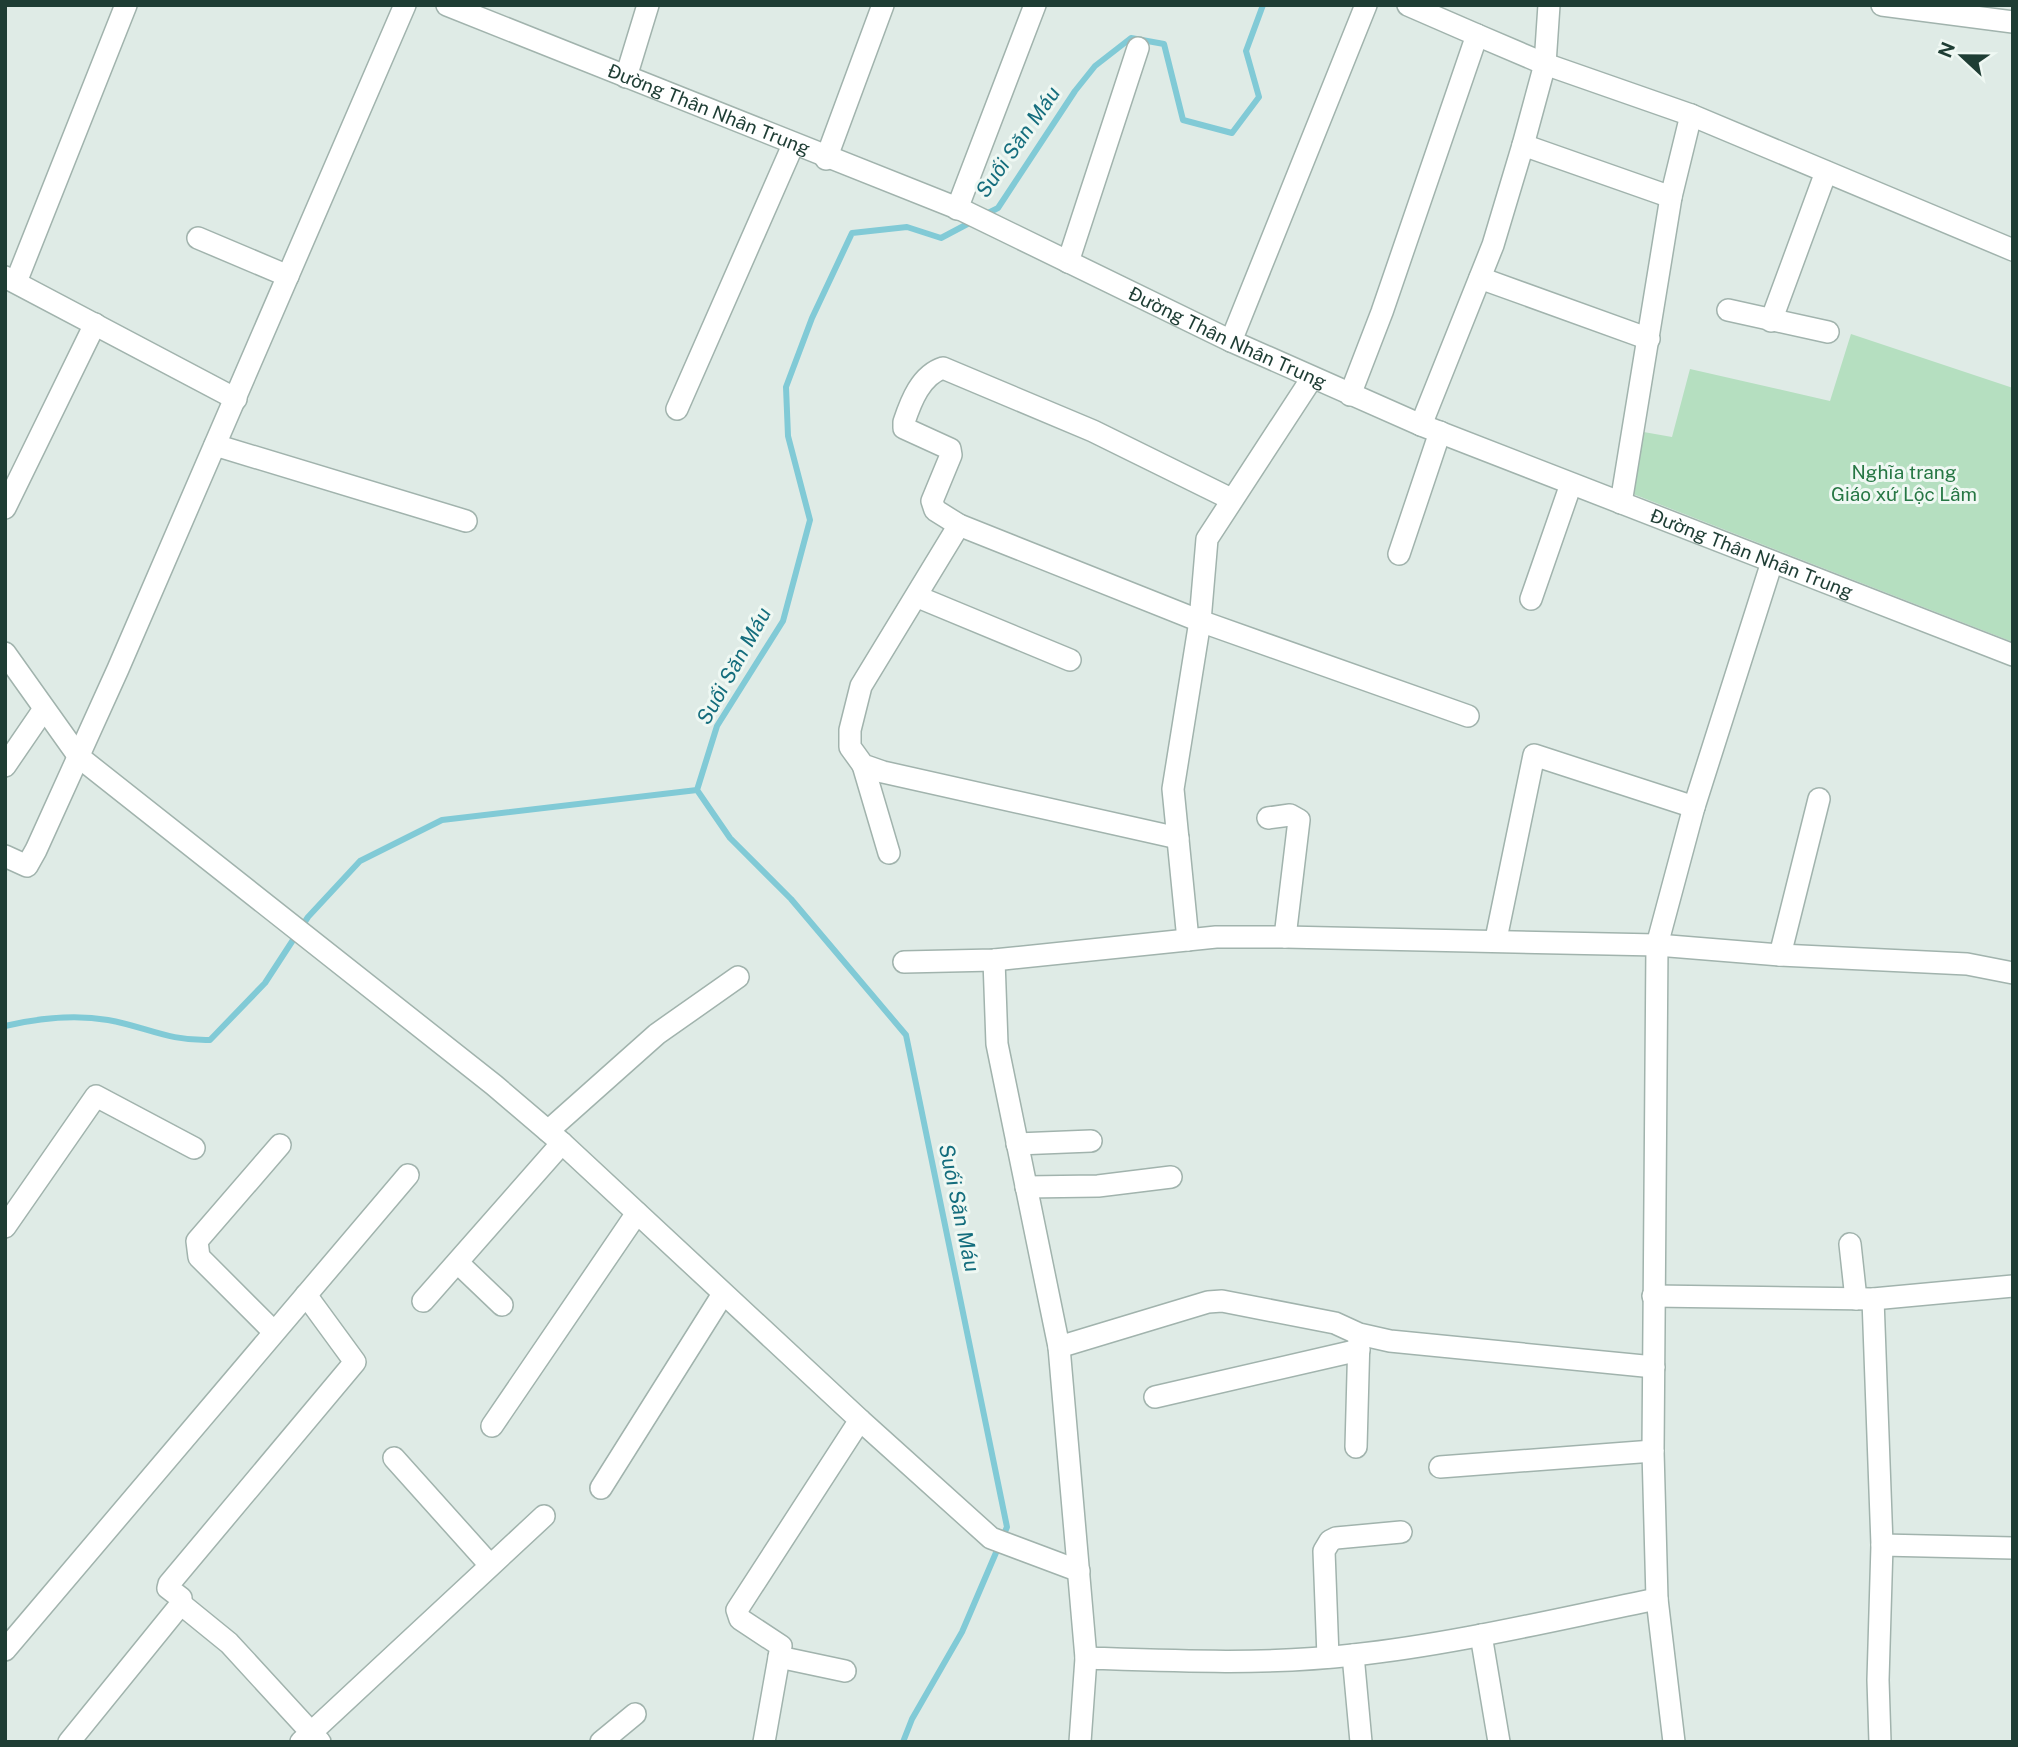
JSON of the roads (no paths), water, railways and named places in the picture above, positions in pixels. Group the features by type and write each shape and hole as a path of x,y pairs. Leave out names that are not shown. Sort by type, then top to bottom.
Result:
{"street":[{"path":"126,5 11,280 236,399"},
{"path":"5,856 27,866 79,757 405,5"},
{"name":"Đường Thân Nhân Trung","path":"447,5 826,159 960,209 1231,341 1430,429 2013,655"},
{"path":"626,77 648,5"},
{"path":"826,159 883,5"},
{"path":"960,209 1035,5"},
{"path":"1231,341 1366,5"},
{"path":"1408,5 1545,64 1691,115 2013,250"},
{"path":"1399,554 1430,429 1523,145 1545,64 1549,5"},
{"path":"1882,5 2013,22"},
{"path":"1350,395 1382,312 1477,35"},
{"path":"1068,262 1138,48"},
{"path":"1621,503 1671,197 1691,115"},
{"path":"677,409 793,145"},
{"path":"1523,145 1671,197"},
{"path":"1771,321 1826,172"},
{"path":"198,238 288,276"},
{"path":"1480,278 1649,339"},
{"path":"1728,310 1828,332"},
{"path":"5,508 95,324"},
{"path":"1231,499 1093,431 943,368 931,372 925,378 906,416 904,428 950,449 951,455 932,501 935,510 959,525 1200,621 1468,716"},
{"path":"1188,940 1173,789 1200,621 1207,539 1312,378"},
{"path":"215,445 466,521"},
{"path":"1531,599 1572,484"},
{"path":"889,853 863,765 850,747 850,730 861,687 888,638 918,597 959,525"},
{"path":"1674,1742 1657,1598 1653,1451 1657,945 1694,807 1772,562"},
{"path":"918,597 1070,660"},
{"path":"5,653 79,757 494,1085 555,1137 991,1538 1079,1571"},
{"path":"5,766 44,709"},
{"path":"1496,939 1534,755 1694,807"},
{"path":"863,765 1178,838"},
{"path":"1780,956 1819,799"},
{"path":"1268,818 1290,815 1300,820 1285,937"},
{"path":"904,962 994,960 1188,940 1285,937 1496,939 1657,945 1780,956 1967,964 2013,973"},
{"path":"994,960 997,1044 1059,1347 1086,1658 1080,1742"},
{"path":"423,1301 458,1263 555,1137 657,1034 738,976"},
{"path":"5,1227 96,1096 194,1148"},
{"path":"1017,1144 1091,1141"},
{"path":"274,1332 199,1257 196,1250 197,1241 280,1145"},
{"path":"5,1650 408,1175"},
{"path":"1026,1187 1098,1186 1171,1177"},
{"path":"492,1426 637,1213"},
{"path":"1850,1244 1864,1299 1882,1545 1880,1742"},
{"path":"458,1263 502,1305"},
{"path":"1653,1296 1864,1299 2013,1286"},
{"path":"69,1742 181,1604 181,1598 168,1588 169,1584 355,1362 306,1294"},
{"path":"601,1488 723,1294"},
{"path":"1059,1347 1208,1302 1222,1301 1335,1323 1359,1342"},
{"path":"1154,1397 1359,1342 1390,1341 1654,1367"},
{"path":"1356,1447 1359,1342"},
{"path":"764,1742 781,1646 740,1619 737,1610 860,1420"},
{"path":"1440,1467 1653,1451"},
{"path":"394,1458 490,1565"},
{"path":"181,1604 229,1643 311,1738 544,1516"},
{"path":"1328,1657 1324,1551 1327,1544 1336,1538 1401,1532"},
{"path":"1882,1545 2013,1548"},
{"path":"1086,1658 1228,1663 1353,1655 1481,1635 1657,1598"},
{"path":"1481,1635 1499,1742"},
{"path":"1353,1655 1360,1742"},
{"path":"779,1657 845,1671"},
{"path":"601,1742 635,1713"}],"waterway":[{"name":"Suối Săn Máu","path":"984,215 998,208 1075,91 1095,66 1131,38 1164,44 1183,120 1232,133 1259,97 1246,51 1263,5"},
{"name":"Suối Săn Máu","path":"903,1742 912,1719 962,1632 1007,1527 906,1035 791,899 730,838 697,790 717,726 783,621 810,520 788,436 786,387 812,318 852,233 907,227 941,238 975,220"},
{"path":"5,1026 43,1019 82,1017 108,1020 181,1038 210,1040 265,983 308,917 360,861 442,820 697,790"}],"park label":[{"name":"Nghĩa trang Giáo xứ Lộc Lâm","path":"1904,483"}]}
